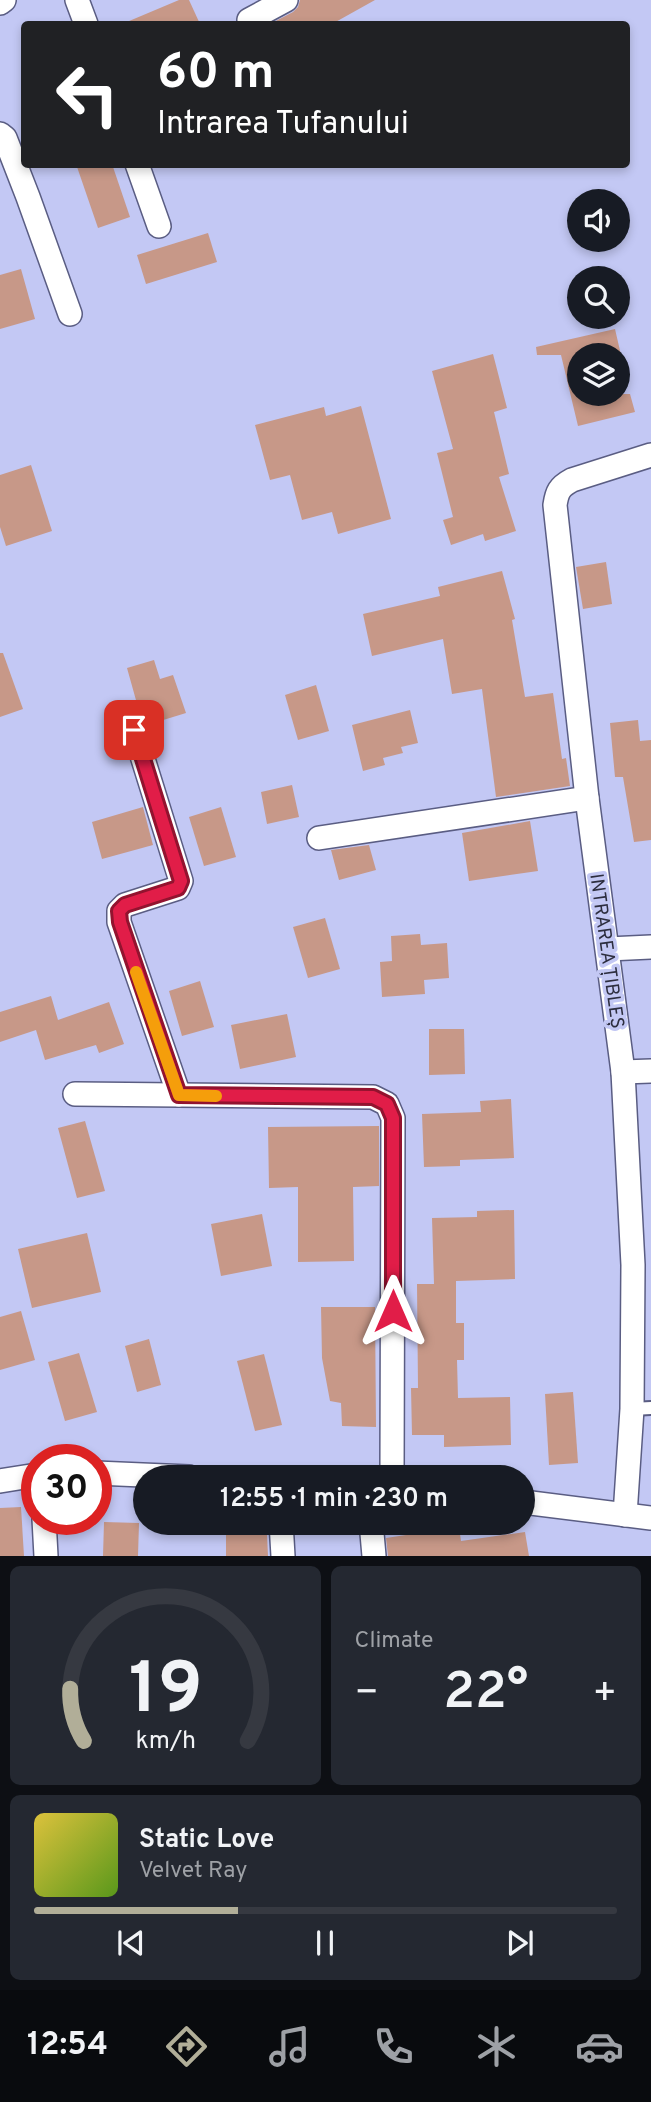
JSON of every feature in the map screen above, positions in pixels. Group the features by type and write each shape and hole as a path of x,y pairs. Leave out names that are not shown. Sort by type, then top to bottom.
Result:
{"street":[{"path":"77,0 85,21"},
{"path":"249,20 286,0"},
{"path":"0,134 5,138 28,197 70,314"},
{"path":"138,168 159,226"},
{"name":"INTRAREA ȚIBLEȘ","path":"625,1515 642,1408 623,1072 587,798 555,505 557,492 562,485 651,455"},
{"path":"134,730 181,881 178,888 125,905 119,911 120,922 179,1095"},
{"path":"319,838 587,798"},
{"path":"608,948 651,947"},
{"path":"623,1072 651,1071"},
{"path":"75,1094 373,1097 387,1104 393,1118 392,1465"},
{"path":"112,1474 133,1475"},
{"path":"0,1481 21,1478"},
{"path":"535,1504 651,1518"},
{"path":"45,1535 46,1556"},
{"path":"282,1535 283,1556"},
{"path":"372,1535 374,1556"}],"building":[{"path":"179,0 189,0 199,21 129,21"},
{"path":"300,0 375,0 337,21 276,21 298,7"},
{"path":"77,168 113,168 130,217 98,228"},
{"path":"208,233 217,262 146,284 137,255"},
{"path":"21,269 35,319 0,329 0,275"},
{"path":"615,329 618,343 567,343 567,380 561,355 537,355 536,347"},
{"path":"493,354 507,408 494,412 509,474 499,477 516,531 485,541 483,534 451,545 443,520 453,517 437,453 453,449 432,371"},
{"path":"630,394 635,412 578,426 573,406 630,406"},
{"path":"361,406 391,519 338,534 332,512 302,520 290,475 270,480 255,425 324,407 326,416"},
{"path":"31,465 52,531 6,546 0,527 0,475"},
{"path":"606,562 612,604 583,609 576,567"},
{"path":"502,571 515,619 512,620 525,697 553,693 562,759 566,758 570,786 496,797 482,689 452,694 443,639 372,656 363,614 440,596 438,587"},
{"path":"0,653 3,653 23,709 0,717"},
{"path":"154,660 160,679 173,675 186,713 147,725 141,718 127,668"},
{"path":"316,685 329,731 298,740 285,695"},
{"path":"410,710 418,743 401,747 403,753 383,758 385,765 363,771 352,725"},
{"path":"638,720 640,741 651,740 651,840 634,842 623,777 615,777 610,723"},
{"path":"292,785 299,817 267,824 261,792"},
{"path":"143,807 153,845 102,859 92,822"},
{"path":"221,807 236,857 204,866 189,817"},
{"path":"530,821 538,871 469,881 462,833"},
{"path":"369,845 376,870 339,880 331,850"},
{"path":"325,918 340,969 308,978 293,927"},
{"path":"420,934 421,945 447,943 449,978 424,980 425,994 382,997 380,962 392,961 391,936"},
{"path":"200,981 214,1027 182,1036 169,991"},
{"path":"51,996 58,1020 109,1002 124,1044 99,1053 96,1045 45,1060 36,1030 0,1042 0,1012"},
{"path":"287,1014 296,1057 240,1069 231,1025"},
{"path":"429,1029 464,1029 465,1074 429,1075"},
{"path":"511,1099 514,1158 460,1160 460,1166 424,1167 422,1114 481,1112 480,1101"},
{"path":"85,1121 105,1191 77,1198 58,1128"},
{"path":"379,1126 379,1186 353,1187 354,1261 298,1262 298,1187 269,1188 268,1127"},
{"path":"514,1210 515,1279 456,1281 456,1323 464,1323 464,1360 457,1360 458,1398 510,1397 511,1445 444,1447 444,1435 412,1435 411,1388 418,1388 417,1284 434,1284 432,1218 477,1217 477,1211"},
{"path":"262,1214 272,1266 221,1276 211,1224"},
{"path":"87,1233 101,1292 32,1308 18,1249"},
{"path":"321,1307 375,1307 376,1427 342,1426 341,1403 330,1401 322,1358"},
{"path":"21,1311 35,1360 0,1370 0,1317"},
{"path":"149,1339 161,1385 137,1392 125,1346"},
{"path":"79,1353 97,1412 65,1421 48,1362"},
{"path":"264,1354 282,1425 255,1431 237,1361"},
{"path":"573,1392 578,1463 549,1465 545,1394"},
{"path":"21,1507 24,1556 0,1556 0,1508"},
{"path":"112,1522 133,1523 133,1535 139,1535 138,1556 103,1556 104,1535 112,1535"},
{"path":"226,1535 267,1535 268,1556 226,1556"},
{"path":"406,1535 460,1535 461,1541 526,1535 529,1556 388,1556 386,1538"}],"slow traffic":[{"path":"136,972 179,1095 216,1096"}],"route":[{"path":"134,730 181,881 178,888 125,905 119,911 120,922 179,1095 373,1097 387,1104 393,1118 393,1311"}]}
